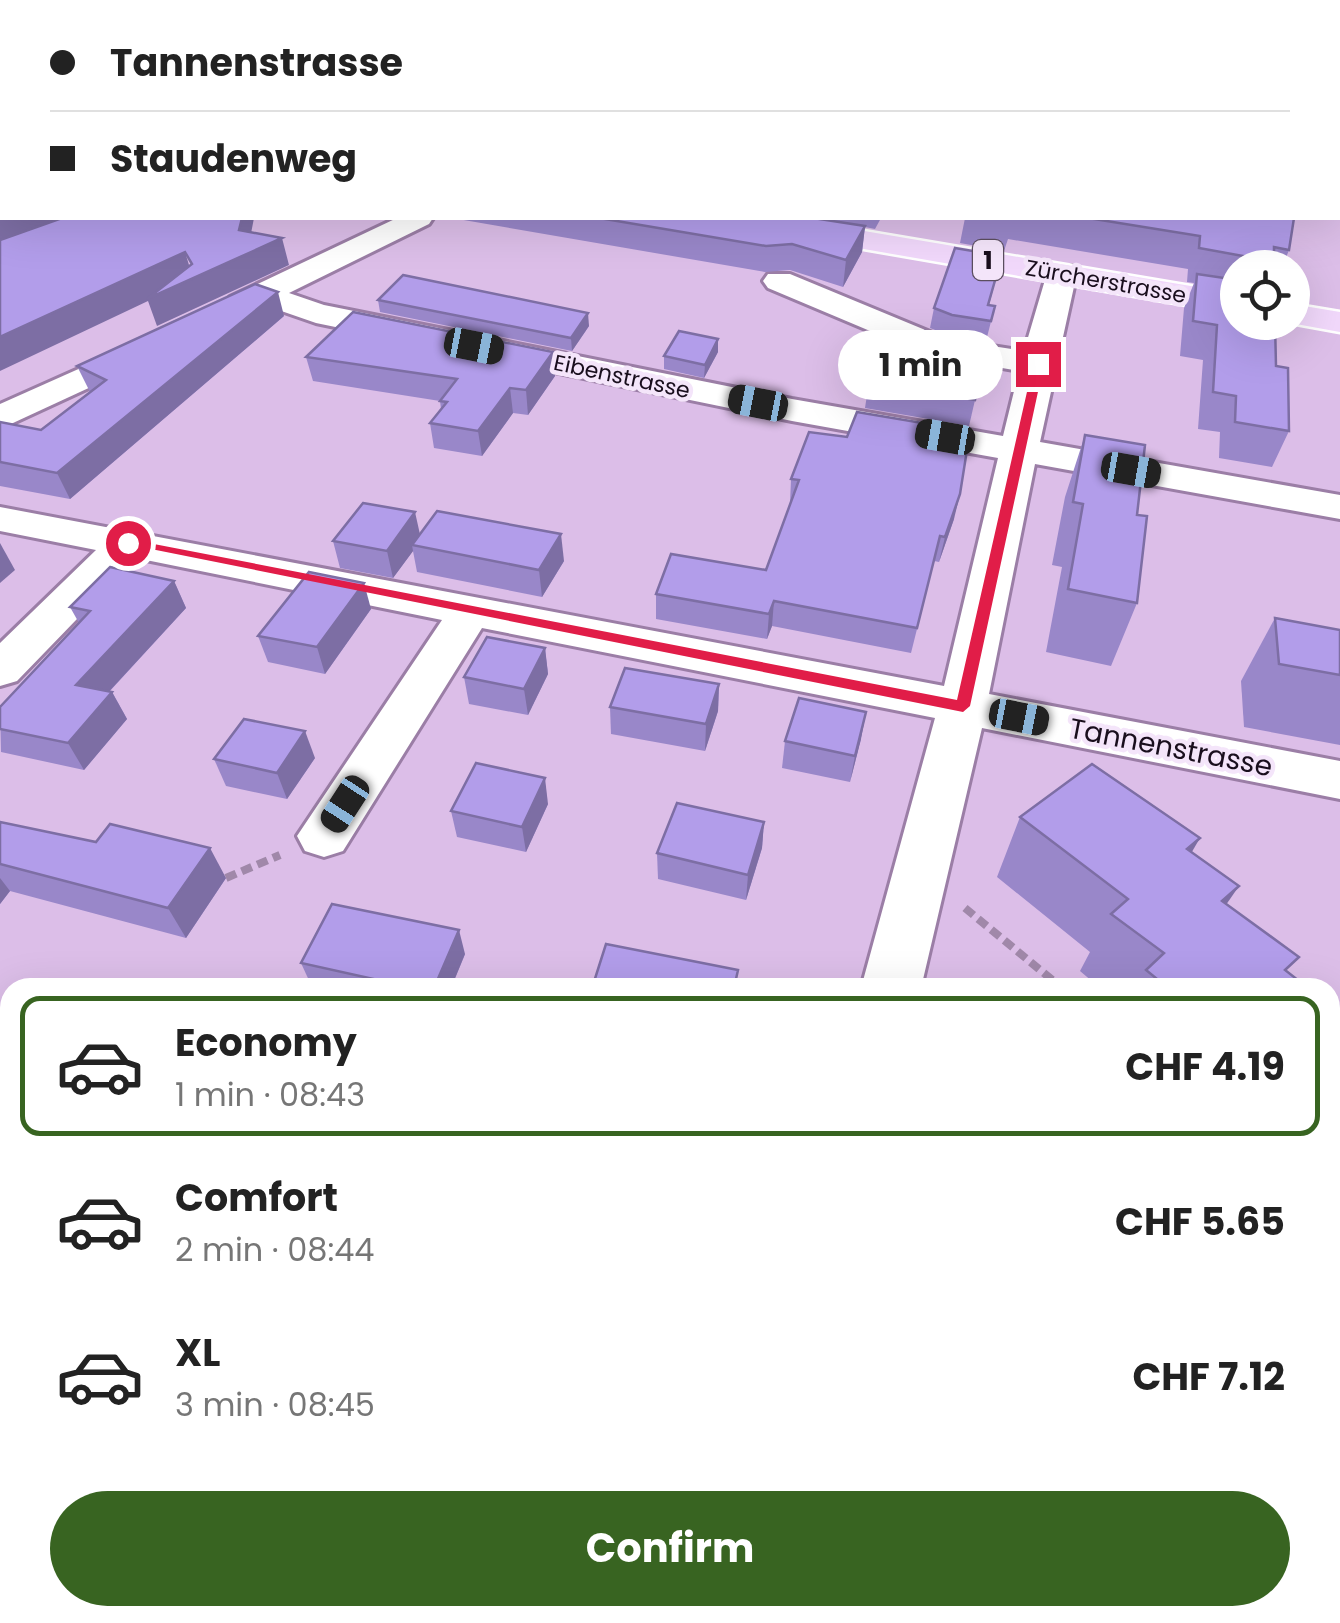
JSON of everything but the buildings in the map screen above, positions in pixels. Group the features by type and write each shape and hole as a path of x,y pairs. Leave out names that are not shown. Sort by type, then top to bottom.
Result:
{"main road":[{"name":"Zürcherstrasse","path":"750,220 1220,301"},
{"path":"1310,317 1340,322"}],"street":[{"path":"206,320 416,220"},
{"path":"894,978 963,706 1038,364 1062,273"},
{"path":"779,282 939,348 1038,364"},
{"name":"Eibenstrasse","path":"262,294 316,314 724,397 1340,506"},
{"path":"0,418 172,336"},
{"name":"Tannenstrasse","path":"0,519 1340,780"},
{"path":"0,670 128,543"},
{"path":"324,836 471,610"}],"path":[{"path":"917,892 954,902 972,913 1050,978"}],"route":[{"path":"128,543 963,706 1038,364"}]}
